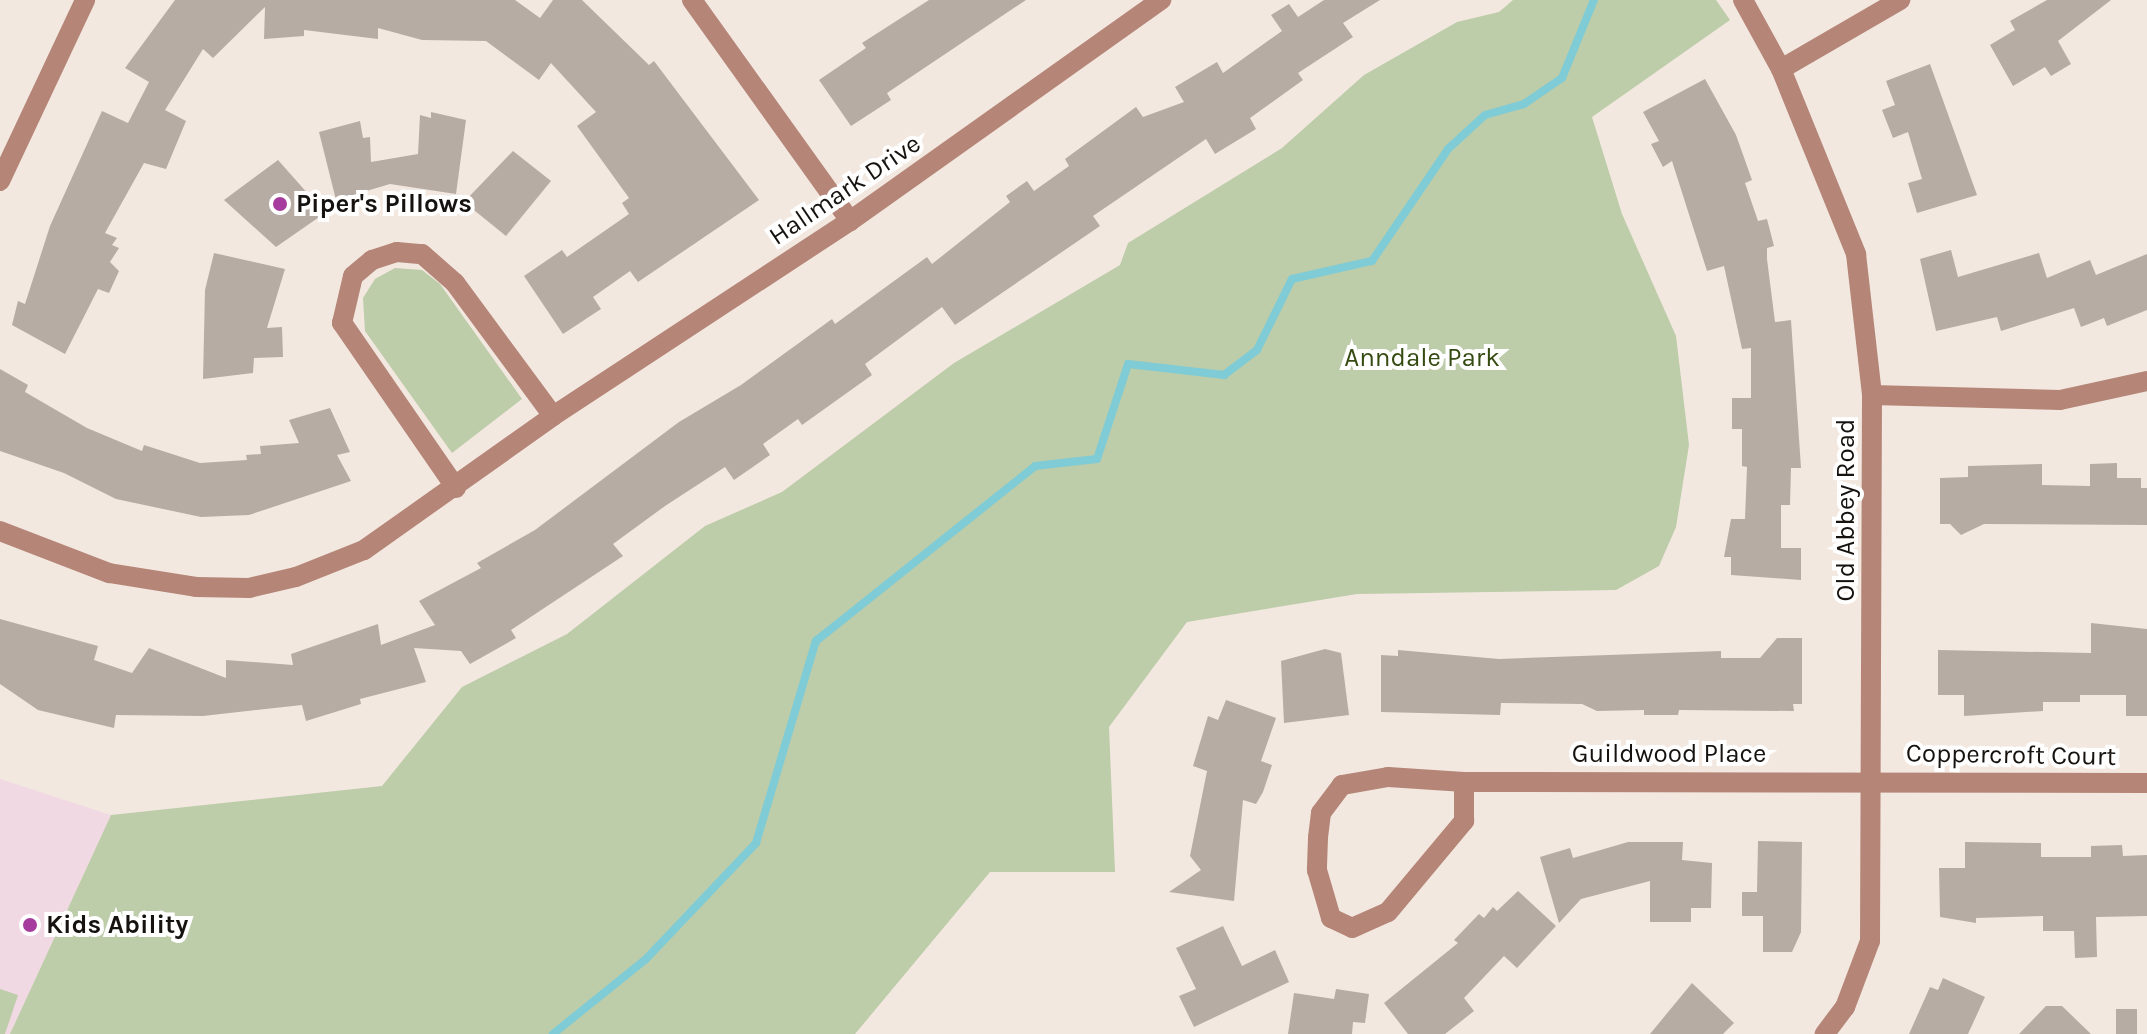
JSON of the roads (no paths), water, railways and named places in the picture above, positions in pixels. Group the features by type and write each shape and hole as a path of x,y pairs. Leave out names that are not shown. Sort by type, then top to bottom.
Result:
{"street":[{"path":"0,181 85,0"},
{"path":"692,0 850,221"},
{"name":"Hallmark Drive","path":"0,531 109,573 196,587 249,588 296,577 364,550 456,488 553,416 850,221 1161,0"},
{"name":"Old Abbey Road","path":"1743,0 1781,69 1856,254 1872,395 1874,779 1870,941 1845,1007 1825,1034"},
{"path":"1781,69 1900,0"},
{"path":"456,488 342,323 353,276 372,260 397,252 422,254 455,283 553,416"},
{"path":"1872,395 2060,400 2147,381"},
{"name":"Guildwood Place","path":"1464,782 1464,821 1388,912 1352,928 1331,918 1317,870 1318,838 1321,813 1342,785 1388,777 1464,782 1874,779"},
{"name":"Coppercroft Court","path":"1874,779 2147,783"}],"waterway":[{"path":"553,1034 646,959 756,843 816,641 1035,466 1097,459 1128,364 1224,375 1257,350 1292,279 1372,261 1448,149 1485,115 1524,104 1562,78 1594,0"}],"place":[{"name":"Piper's Pillows","path":"280,204"},
{"name":"Kids Ability","path":"30,925"}],"park label":[{"name":"Anndale Park","path":"1422,358"}]}
